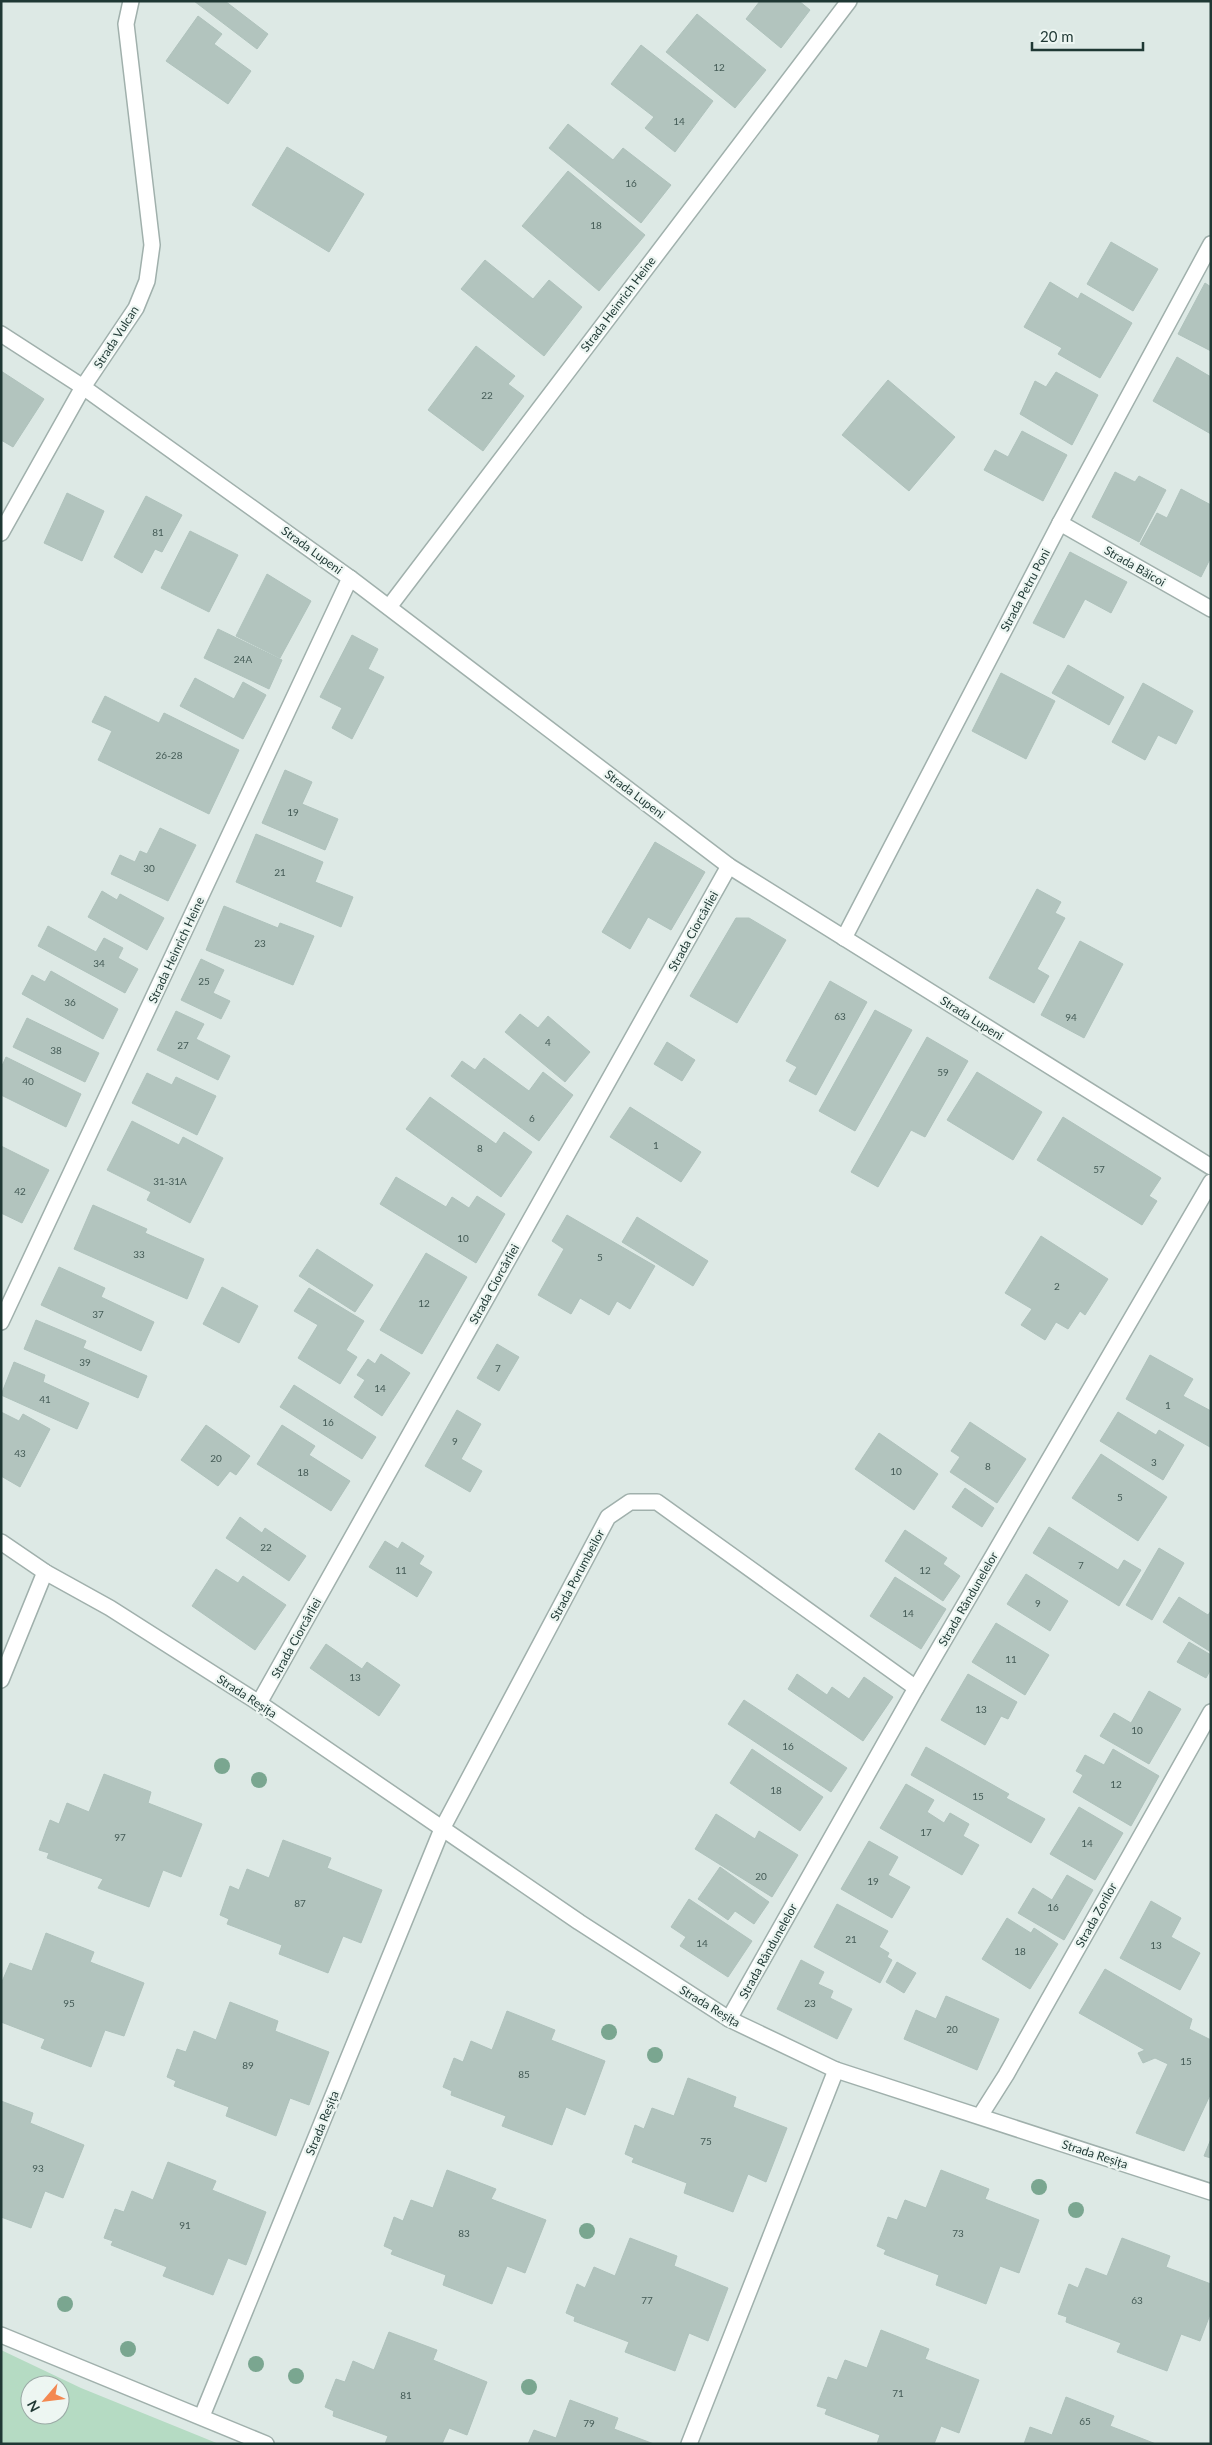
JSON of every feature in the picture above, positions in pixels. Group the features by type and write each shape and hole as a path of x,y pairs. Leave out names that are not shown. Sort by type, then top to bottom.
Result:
{"street":[{"name":"Strada Vulcan","path":"1,533 83,387 136,308 147,281 152,245 126,24 130,1"},
{"name":"Strada Heinrich Heine","path":"389,607 849,1"},
{"name":"Strada Petru Poni","path":"844,938 1060,523 1211,244"},
{"name":"Strada Lupeni","path":"1,334 83,387 350,578 729,866 1211,1167"},
{"name":"Strada Băicoi","path":"1060,523 1211,609"},
{"name":"Strada Heinrich Heine","path":"1,1322 350,578"},
{"name":"Strada Ciorcârliei","path":"259,1703 729,866"},
{"name":"Strada Rândunelelor","path":"729,2019 916,1688 1211,1182"},
{"name":"Strada Porumbeilor","path":"442,1829 608,1517 630,1502 657,1502 916,1688"},
{"name":"Strada Reșița","path":"1,1542 45,1572 110,1608 259,1703 579,1922 729,2019 836,2070 1211,2192"},
{"path":"1,1680 45,1572"},
{"name":"Strada Zorilor","path":"980,2116 1006,2075 1211,1712"},
{"name":"Strada Reșița","path":"202,2416 442,1829"},
{"path":"689,2444 836,2070"},
{"path":"1,2335 202,2416 266,2444"}],"green space":[{"path":"1,2350 54,2375 20,2375 20,2425 70,2425 70,2383 219,2444 1,2444"}],"building":[{"path":"194,1 225,1 268,34 257,49"},
{"path":"760,1 799,1 810,10 781,48 746,19"},
{"path":"697,14 766,70 735,108 666,52"},
{"path":"198,16 222,34 214,44 251,71 228,104 166,61"},
{"path":"641,45 713,101 675,152 645,128 654,117 611,84"},
{"path":"568,124 613,160 623,148 671,185 641,223 549,148"},
{"path":"287,147 364,194 329,252 252,205"},
{"path":"568,171 645,235 599,291 522,226"},
{"path":"1111,242 1158,269 1133,311 1087,284"},
{"path":"485,260 533,299 549,280 582,307 544,356 461,289"},
{"path":"1050,282 1078,299 1081,293 1132,323 1100,378 1058,354 1062,348 1024,327"},
{"path":"1205,283 1211,287 1211,351 1178,334"},
{"path":"476,346 515,376 508,384 524,396 483,451 428,410"},
{"path":"1177,357 1211,377 1211,434 1153,401"},
{"path":"1,371 44,399 13,447 1,440"},
{"path":"1056,372 1098,395 1072,445 1020,414 1035,381 1046,387"},
{"path":"888,380 955,437 909,491 842,435"},
{"path":"1022,431 1067,455 1043,501 984,470 995,450 1008,457"},
{"path":"1115,472 1135,482 1139,476 1166,490 1139,542 1092,517"},
{"path":"1181,489 1211,505 1211,557 1201,577 1140,544 1157,513 1167,518"},
{"path":"67,493 104,511 82,561 44,543"},
{"path":"146,496 182,515 162,552 155,549 142,573 114,557"},
{"path":"190,531 238,555 209,612 161,588"},
{"path":"1070,552 1127,582 1111,613 1085,599 1064,638 1033,623"},
{"path":"267,574 311,601 280,658 236,636"},
{"path":"218,629 282,660 269,689 204,658"},
{"path":"352,635 378,649 368,669 384,677 352,739 332,728 342,708 320,697"},
{"path":"1068,665 1124,697 1109,725 1052,693"},
{"path":"1001,673 1055,701 1026,759 972,731"},
{"path":"195,678 234,699 243,682 266,695 243,739 180,706"},
{"path":"1143,683 1193,711 1176,744 1158,735 1145,760 1112,742"},
{"path":"105,696 159,723 164,713 239,750 209,814 98,760 112,731 92,722"},
{"path":"285,770 312,782 302,804 338,819 325,850 262,823"},
{"path":"160,828 196,845 168,901 111,874 120,855 135,862 140,851 147,854"},
{"path":"256,834 323,862 315,882 353,897 341,927 236,882"},
{"path":"655,842 705,872 671,930 648,917 630,949 602,932"},
{"path":"1037,889 1061,902 1055,913 1065,918 1037,969 1049,976 1034,1003 989,978"},
{"path":"102,891 117,900 120,894 164,918 147,950 88,917"},
{"path":"224,906 278,928 280,923 314,936 293,985 206,950"},
{"path":"736,918 749,918 786,940 737,1023 690,996"},
{"path":"48,926 96,952 104,938 123,948 118,958 138,969 125,993 38,946"},
{"path":"1080,941 1123,964 1084,1038 1041,1015"},
{"path":"201,959 224,970 213,993 230,1001 221,1019 181,1000"},
{"path":"51,971 118,1009 103,1039 22,994 32,975 45,982"},
{"path":"830,981 867,1002 816,1095 789,1081 797,1067 786,1061"},
{"path":"875,1010 912,1030 855,1131 819,1111"},
{"path":"176,1011 204,1024 196,1039 230,1056 218,1080 157,1050"},
{"path":"520,1014 538,1028 548,1016 590,1052 565,1082 505,1032"},
{"path":"27,1018 99,1053 85,1082 13,1047"},
{"path":"927,1037 968,1061 925,1137 911,1130 878,1187 851,1172"},
{"path":"667,1042 695,1060 682,1081 654,1064"},
{"path":"6,1057 81,1094 66,1127 1,1095 1,1068"},
{"path":"484,1058 529,1091 543,1072 573,1095 539,1141 451,1076 462,1061 475,1070"},
{"path":"977,1072 1042,1112 1013,1160 947,1120"},
{"path":"147,1073 172,1085 176,1077 216,1096 197,1135 132,1103"},
{"path":"430,1097 496,1144 504,1132 532,1152 501,1197 406,1129"},
{"path":"630,1107 701,1152 681,1182 610,1137"},
{"path":"1063,1117 1161,1178 1149,1196 1157,1201 1142,1225 1037,1160"},
{"path":"132,1121 179,1145 183,1137 223,1158 190,1223 147,1200 151,1192 107,1170"},
{"path":"1,1146 49,1170 22,1223 1,1213"},
{"path":"396,1177 446,1207 452,1197 469,1208 477,1196 505,1214 476,1263 380,1204"},
{"path":"93,1205 147,1229 145,1233 204,1259 187,1299 74,1249"},
{"path":"567,1215 655,1266 630,1309 617,1301 609,1315 580,1298 571,1314 538,1295 564,1249 552,1241"},
{"path":"637,1217 708,1261 693,1286 622,1242"},
{"path":"1041,1236 1108,1279 1085,1315 1080,1311 1068,1329 1056,1322 1045,1340 1021,1325 1032,1309 1005,1293"},
{"path":"317,1249 373,1285 355,1312 299,1276"},
{"path":"426,1253 467,1277 422,1354 380,1330"},
{"path":"59,1267 105,1288 101,1297 154,1322 141,1351 41,1305"},
{"path":"222,1287 258,1306 239,1343 203,1324"},
{"path":"309,1288 364,1321 346,1350 357,1357 340,1384 298,1358 318,1325 294,1311"},
{"path":"36,1320 86,1341 83,1348 147,1376 138,1398 24,1349"},
{"path":"497,1344 519,1357 499,1391 477,1378"},
{"path":"381,1354 410,1373 382,1416 354,1397 365,1380 357,1375 368,1359 375,1364"},
{"path":"1150,1355 1193,1379 1183,1396 1211,1411 1210,1447 1126,1399"},
{"path":"14,1362 45,1375 43,1382 89,1403 77,1429 1,1395"},
{"path":"294,1385 376,1437 362,1459 280,1407"},
{"path":"457,1410 481,1424 461,1459 482,1471 470,1492 425,1466"},
{"path":"1,1412 19,1421 23,1414 50,1429 20,1487 1,1476"},
{"path":"1118,1412 1156,1435 1159,1430 1184,1445 1163,1480 1100,1441"},
{"path":"970,1422 1026,1459 997,1503 950,1472 960,1457 951,1451"},
{"path":"206,1425 250,1456 236,1475 230,1471 218,1486 181,1460"},
{"path":"282,1425 315,1446 309,1455 350,1481 331,1511 257,1464"},
{"path":"879,1433 938,1474 914,1510 855,1469"},
{"path":"1101,1454 1167,1497 1138,1541 1072,1498"},
{"path":"965,1488 994,1508 982,1527 952,1507"},
{"path":"240,1517 262,1533 265,1528 306,1556 289,1581 226,1538"},
{"path":"1049,1527 1118,1570 1124,1560 1141,1570 1119,1606 1033,1553"},
{"path":"905,1530 947,1558 943,1564 960,1576 943,1601 885,1561"},
{"path":"385,1541 398,1549 402,1542 424,1556 419,1564 432,1572 417,1597 369,1567"},
{"path":"1159,1548 1184,1563 1152,1620 1126,1605"},
{"path":"216,1569 238,1583 243,1576 286,1605 255,1650 192,1606"},
{"path":"1026,1574 1068,1601 1050,1631 1007,1604"},
{"path":"895,1577 946,1609 921,1649 870,1616"},
{"path":"1179,1597 1208,1615 1211,1611 1211,1652 1163,1622"},
{"path":"996,1623 1049,1655 1025,1695 972,1662"},
{"path":"1189,1642 1211,1655 1211,1669 1206,1678 1177,1662"},
{"path":"326,1644 362,1669 367,1662 400,1685 379,1716 310,1668"},
{"path":"797,1674 827,1695 832,1687 849,1699 864,1677 893,1697 863,1741 788,1689"},
{"path":"968,1674 1017,1702 1008,1719 1001,1716 985,1745 941,1720"},
{"path":"1149,1691 1181,1709 1149,1764 1100,1736 1114,1713 1131,1723"},
{"path":"744,1700 847,1768 831,1792 728,1724"},
{"path":"926,1747 1009,1794 1006,1798 1045,1819 1031,1843 911,1775"},
{"path":"752,1749 823,1797 800,1831 730,1783"},
{"path":"1113,1749 1159,1776 1131,1826 1073,1792 1083,1775 1076,1771 1085,1755 1104,1765"},
{"path":"104,1774 151,1792 148,1803 202,1824 181,1877 163,1870 149,1907 98,1888 103,1879 47,1858 49,1853 39,1850 50,1820 59,1824 67,1803 89,1812"},
{"path":"906,1784 934,1800 927,1812 944,1823 950,1813 969,1824 963,1836 979,1845 962,1875 880,1828"},
{"path":"1079,1807 1123,1833 1095,1880 1050,1854"},
{"path":"716,1814 755,1839 759,1831 798,1855 772,1897 695,1849"},
{"path":"283,1840 331,1858 327,1868 382,1890 361,1943 343,1936 328,1973 279,1954 282,1945 227,1924 229,1919 220,1915 230,1886 239,1890 247,1869 269,1878"},
{"path":"869,1841 898,1857 888,1875 910,1887 892,1918 841,1889"},
{"path":"720,1867 769,1902 754,1924 735,1911 728,1920 698,1899"},
{"path":"1067,1875 1093,1890 1064,1940 1018,1913 1033,1888 1052,1900"},
{"path":"689,1899 752,1941 728,1977 680,1946 686,1937 671,1927"},
{"path":"1151,1901 1181,1918 1171,1937 1200,1953 1180,1990 1120,1958"},
{"path":"837,1904 888,1931 879,1947 889,1953 887,1957 892,1960 880,1983 814,1947"},
{"path":"1007,1918 1031,1933 1034,1928 1058,1944 1030,1989 982,1959"},
{"path":"46,1933 94,1952 90,1962 144,1983 124,2036 105,2030 91,2067 41,2048 45,2039 1,2022 1,1984 10,1963 32,1971"},
{"path":"801,1960 824,1972 818,1984 833,1991 830,1998 852,2009 837,2039 777,2009"},
{"path":"897,1962 916,1973 904,1993 886,1982"},
{"path":"1105,1969 1192,2019 1189,2029 1211,2040 1211,2093 1184,2151 1136,2133 1168,2064 1155,2058 1143,2063 1138,2053 1145,2050 1079,2013"},
{"path":"946,1996 999,2019 977,2070 904,2039 916,2010 936,2019"},
{"path":"230,2002 278,2021 275,2031 329,2052 309,2105 290,2098 276,2136 226,2116 229,2107 174,2086 176,2081 167,2077 177,2049 186,2052 194,2031 216,2040"},
{"path":"507,2011 555,2030 551,2040 605,2061 585,2115 566,2107 552,2145 502,2126 506,2116 451,2095 452,2091 443,2087 454,2058 463,2062 471,2041 492,2050"},
{"path":"688,2078 736,2097 733,2107 787,2128 766,2182 748,2174 733,2212 684,2193 687,2183 632,2162 634,2158 625,2154 635,2125 644,2129 652,2108 674,2116"},
{"path":"1,2101 33,2113 30,2123 84,2145 63,2198 45,2191 31,2228 1,2217"},
{"path":"1211,2139 1211,2158 1204,2156"},
{"path":"168,2162 216,2181 212,2190 266,2212 246,2265 228,2258 213,2295 163,2276 167,2267 111,2245 113,2241 104,2238 115,2209 124,2212 132,2191 153,2200"},
{"path":"447,2170 496,2189 491,2199 546,2220 525,2273 507,2266 492,2304 443,2285 446,2275 391,2254 393,2250 384,2246 394,2217 403,2221 411,2200 433,2208"},
{"path":"941,2170 989,2189 985,2199 1039,2220 1019,2273 1000,2266 986,2304 936,2285 939,2275 884,2254 886,2250 877,2246 888,2217 897,2220 905,2200 926,2208"},
{"path":"630,2238 677,2256 674,2266 728,2288 708,2341 689,2333 675,2371 625,2352 629,2342 574,2321 575,2317 566,2313 577,2284 585,2288 594,2267 615,2276"},
{"path":"1122,2238 1170,2256 1166,2267 1211,2284 1211,2312 1200,2341 1181,2334 1167,2371 1117,2352 1121,2343 1066,2322 1067,2317 1058,2314 1069,2284 1078,2288 1086,2268 1107,2276"},
{"path":"881,2330 929,2349 925,2359 979,2380 959,2433 941,2426 934,2444 877,2444 880,2435 825,2414 827,2409 817,2406 828,2377 837,2380 845,2360 867,2368"},
{"path":"389,2332 437,2350 433,2360 487,2382 467,2435 449,2428 442,2444 385,2444 388,2436 333,2416 334,2411 325,2407 336,2379 345,2382 353,2361 374,2370"},
{"path":"1066,2397 1114,2416 1110,2426 1156,2444 1024,2444 1030,2427 1052,2435"},
{"path":"570,2400 618,2418 614,2429 654,2444 528,2444 534,2430 556,2438"}]}
